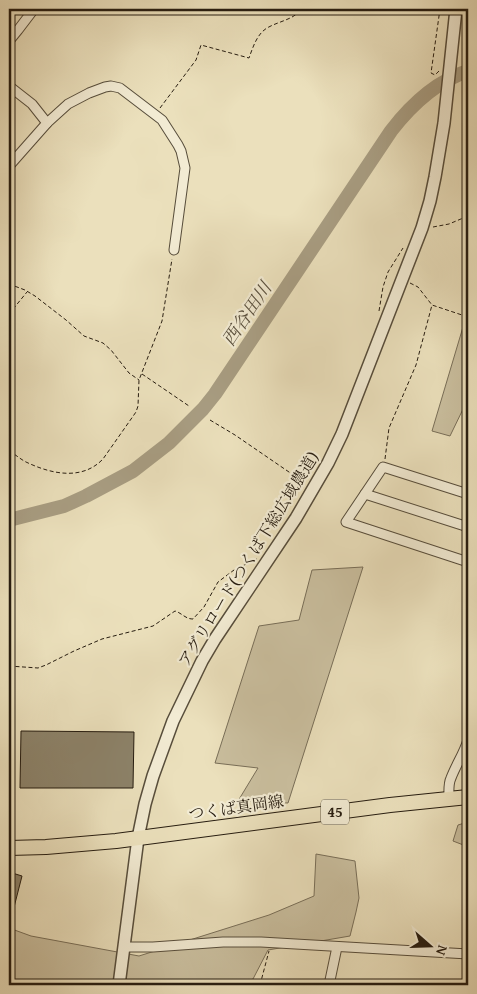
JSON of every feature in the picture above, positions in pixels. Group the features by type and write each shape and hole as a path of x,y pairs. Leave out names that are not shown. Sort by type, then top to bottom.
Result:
{"main road":[{"name":"つくば真岡線","path":"9,848 81,845 390,805 468,797"}],"street":[{"path":"9,40 34,9"},
{"name":"アグリロード(つくば下総広域農道)","path":"120,985 138,838 145,804 162,748 182,700 202,661 272,556 328,463 342,434 422,228 430,201 440,147 456,9"},
{"path":"9,86 32,104 47,123"},
{"path":"9,166 47,123 68,104 89,93 111,86 124,90 162,120 178,144 185,168 174,250"},
{"path":"468,494 384,467 346,522 468,562"},
{"path":"365,494 468,527"},
{"path":"448,799 450,779 464,753 468,740"},
{"path":"125,947 222,942 468,954"},
{"path":"329,985 337,947"}],"path":[{"path":"155,114 196,60 201,46 249,58 256,40 266,28 290,18 302,9"},
{"path":"440,9 431,73 435,75 450,64"},
{"path":"9,451 25,462 60,474 91,468 103,459 136,412 142,373 162,321 174,250"},
{"path":"402,280 418,287 432,305 468,317"},
{"path":"9,284 27,291 84,336 103,343 129,373 140,380"},
{"path":"9,314 27,291"},
{"path":"384,467 389,428 416,365 432,305"},
{"path":"142,373 189,406"},
{"path":"210,420 314,489"},
{"path":"9,666 38,668 102,639 153,626 175,612 193,619 204,607 218,582 226,575 261,557 272,556"},
{"path":"260,985 271,943"}],"shaded area":[{"path":"463,327 468,328 468,406 465,405 450,436 432,431"},
{"path":"363,567 288,803 238,801 258,768 215,763 259,626 299,620 312,570"},
{"path":"468,822 468,850 466,846 453,841 458,825"},
{"path":"316,854 355,861 359,898 350,936 268,950 253,979 242,985 9,985 9,928 31,936 139,956 269,915 314,896"}],"building":[{"path":"21,731 134,732 133,788 20,788"},
{"path":"9,872 22,876 11,919 9,918"}],"waterway":[{"name":"西谷田川","path":"9,520 64,506 86,496 133,471 169,443 203,409 215,394 391,131 425,95 446,81 468,71"}]}
